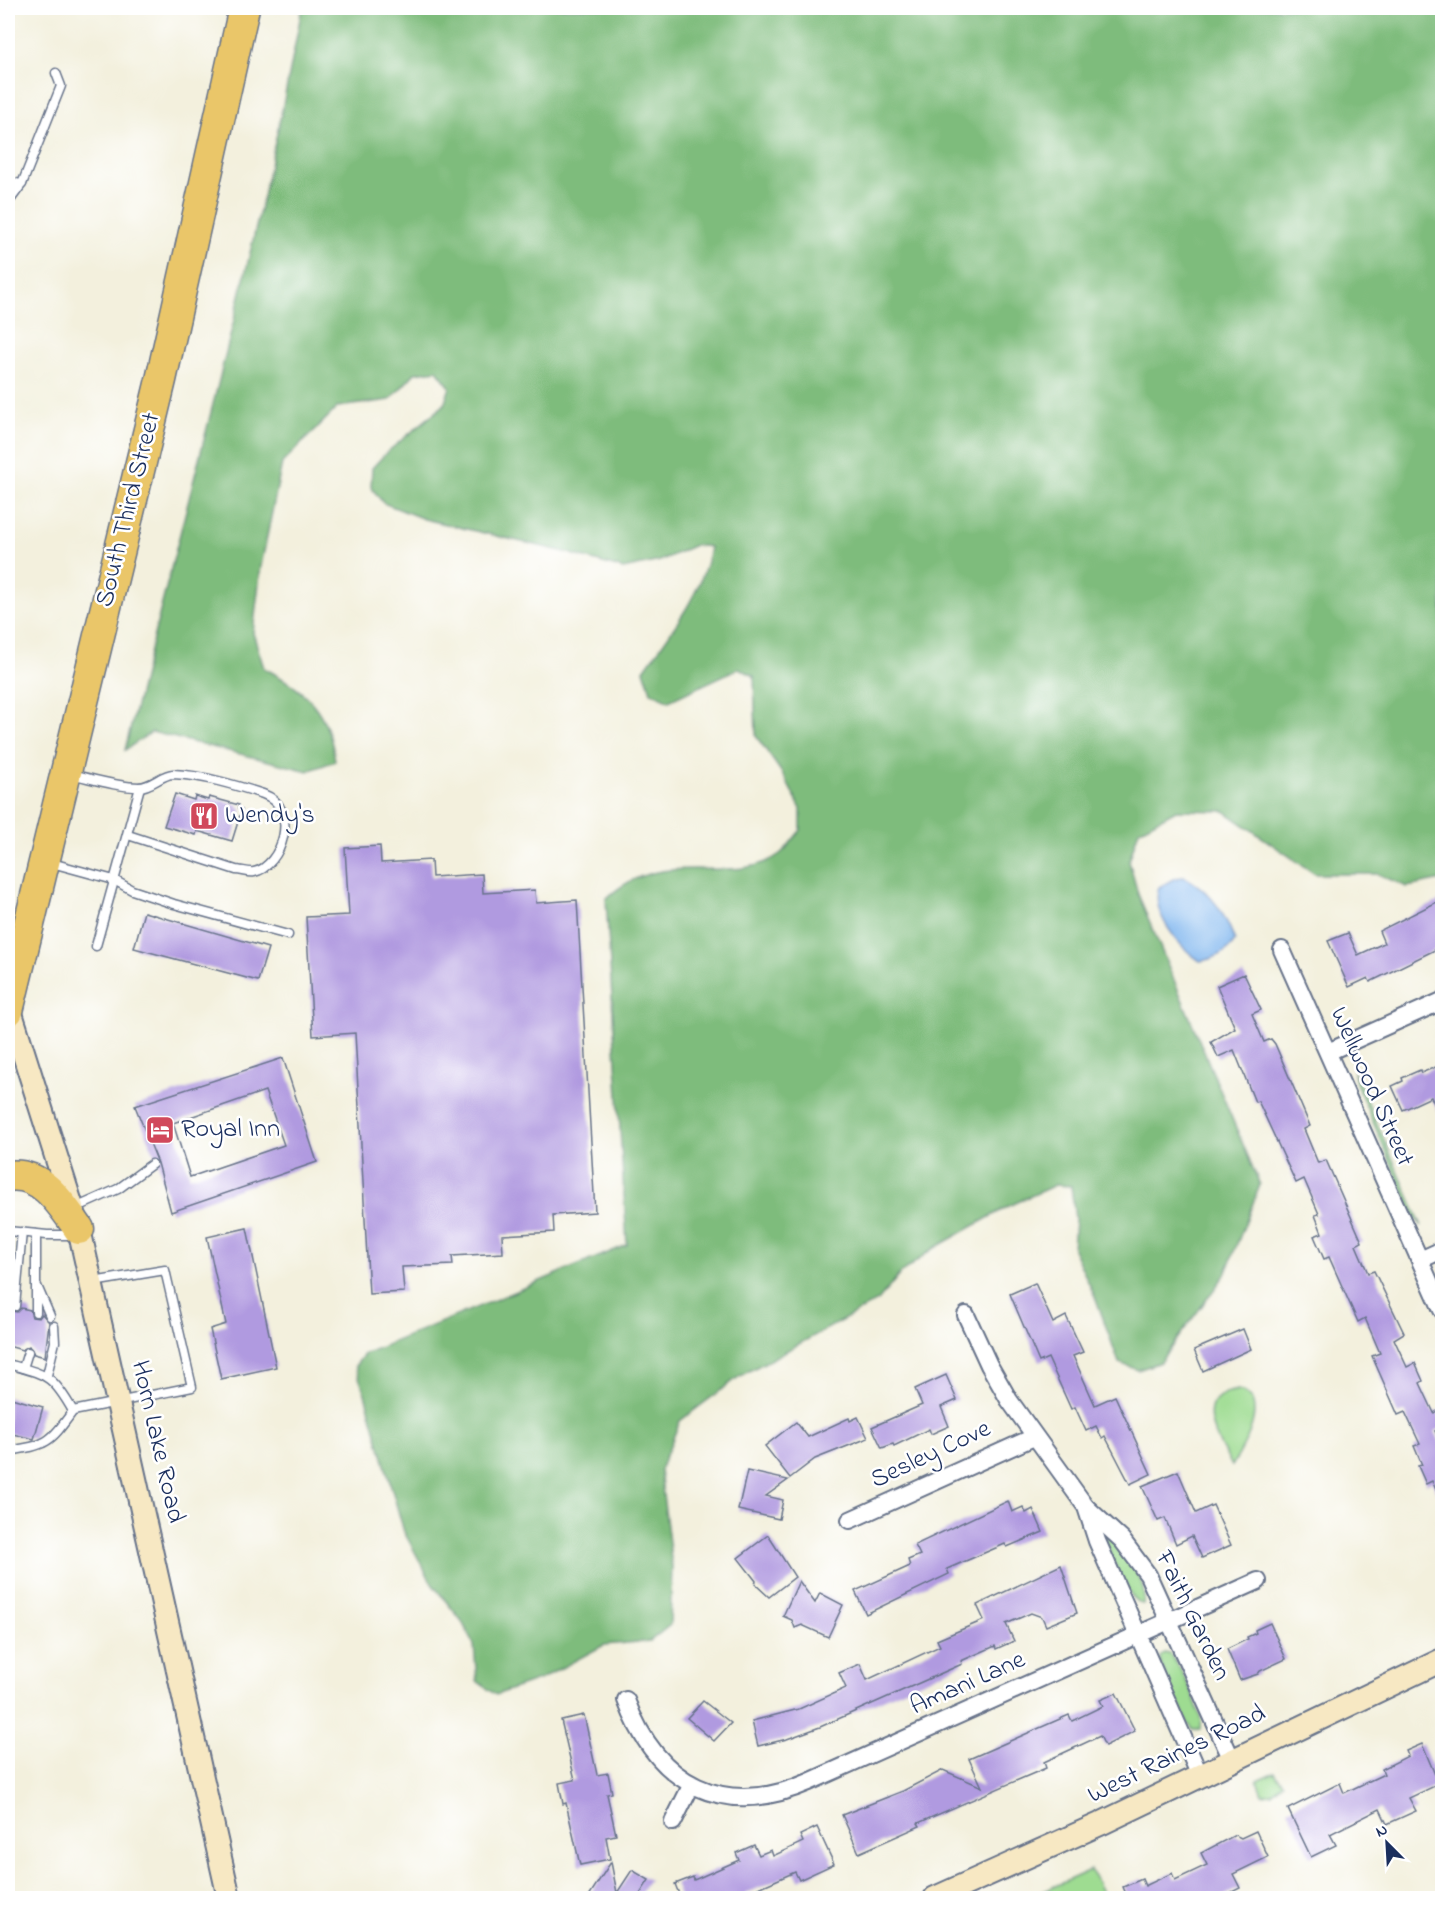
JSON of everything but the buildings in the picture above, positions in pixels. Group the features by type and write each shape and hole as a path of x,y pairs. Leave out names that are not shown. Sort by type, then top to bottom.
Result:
{"highway":[{"name":"South Third Street","path":"8,1007 160,380 244,8"},
{"path":"8,1176 25,1177 43,1185 77,1224"}],"main road":[{"name":"Horn Lake Road","path":"8,1007 77,1224 229,1899"},
{"name":"West Raines Road","path":"935,1899 1443,1660"}],"street":[{"name":"Wellwood Street","path":"1282,950 1443,1310"},
{"path":"1328,1052 1443,1001"},
{"path":"1420,1260 1443,1250"},
{"name":"Faith Garden","path":"966,1315 995,1377 1034,1437 1086,1507 1114,1531 1140,1562 1232,1761"},
{"name":"Sesley Cove","path":"850,1520 1034,1437"},
{"name":"Faith Garden","path":"1086,1507 1097,1541 1200,1776"},
{"name":"Amani Lane","path":"691,1786 712,1793 738,1797 772,1795 791,1790 1258,1581"},
{"path":"626,1700 645,1740 664,1763 691,1786 674,1822"}],"lane":[{"path":"8,203 22,184 61,86 56,73"},
{"path":"8,182 22,184"},
{"path":"65,773 140,787 171,774 220,782 266,795 277,802 285,813 285,827 270,863 254,872 236,870 128,835"},
{"path":"96,946 140,787"},
{"path":"44,861 114,880 132,890 174,904 288,935"},
{"path":"8,1231 36,1234 77,1224 152,1164"},
{"path":"15,1306 22,1232"},
{"path":"36,1234 36,1312"},
{"path":"8,1451 38,1446 53,1438 73,1411 192,1387 165,1270 91,1282"},
{"path":"36,1283 50,1316"},
{"path":"47,1375 55,1342 54,1326"},
{"path":"23,1368 28,1352"},
{"path":"8,1364 47,1375 58,1385 73,1411"}],"green space":[{"path":"302,8 1442,8 1442,880 1407,887 1378,874 1315,874 1224,811 1176,810 1139,830 1129,861 1138,894 1260,1185 1225,1275 1160,1362 1138,1370 1119,1363 1096,1299 1073,1249 1075,1219 1071,1186 1055,1185 1009,1206 931,1250 899,1275 878,1301 740,1376 680,1421 660,1470 672,1567 670,1625 650,1641 604,1645 541,1679 496,1695 477,1681 474,1645 461,1620 433,1585 404,1532 355,1366 364,1354 627,1245 606,899 628,882 650,873 740,868 761,864 786,849 801,830 801,809 782,773 756,736 754,676 739,668 669,701 651,692 644,670 675,627 693,596 707,564 710,547 695,545 660,561 623,569 565,552 424,519 383,503 371,487 372,468 386,453 444,405 450,387 437,370 415,373 390,400 338,407 282,463 261,566 253,633 264,668 303,694 321,715 332,744 335,761 308,771 152,732 125,750 242,288 284,102"},
{"path":"1354,1071 1422,1226 1414,1216 1356,1083"},
{"path":"1238,1390 1248,1395 1253,1403 1254,1413 1248,1437 1232,1466 1215,1433 1210,1411 1214,1402 1223,1395"},
{"path":"1107,1534 1138,1575 1144,1594 1143,1604 1131,1595 1125,1586 1104,1537"},
{"path":"1164,1653 1174,1659 1185,1678 1199,1712 1201,1729 1193,1730 1187,1722 1161,1665 1160,1657"},
{"path":"1275,1772 1283,1783 1272,1793 1262,1794 1257,1780"},
{"path":"1091,1870 1105,1898 1028,1898"}],"water":[{"path":"1184,877 1194,882 1216,904 1227,921 1235,941 1220,955 1210,959 1200,961 1184,948 1169,929 1159,908 1157,897 1159,887 1175,878"}],"place":[{"name":"Wendy's","path":"204,816"},
{"name":"Royal Inn","path":"160,1130"}]}
